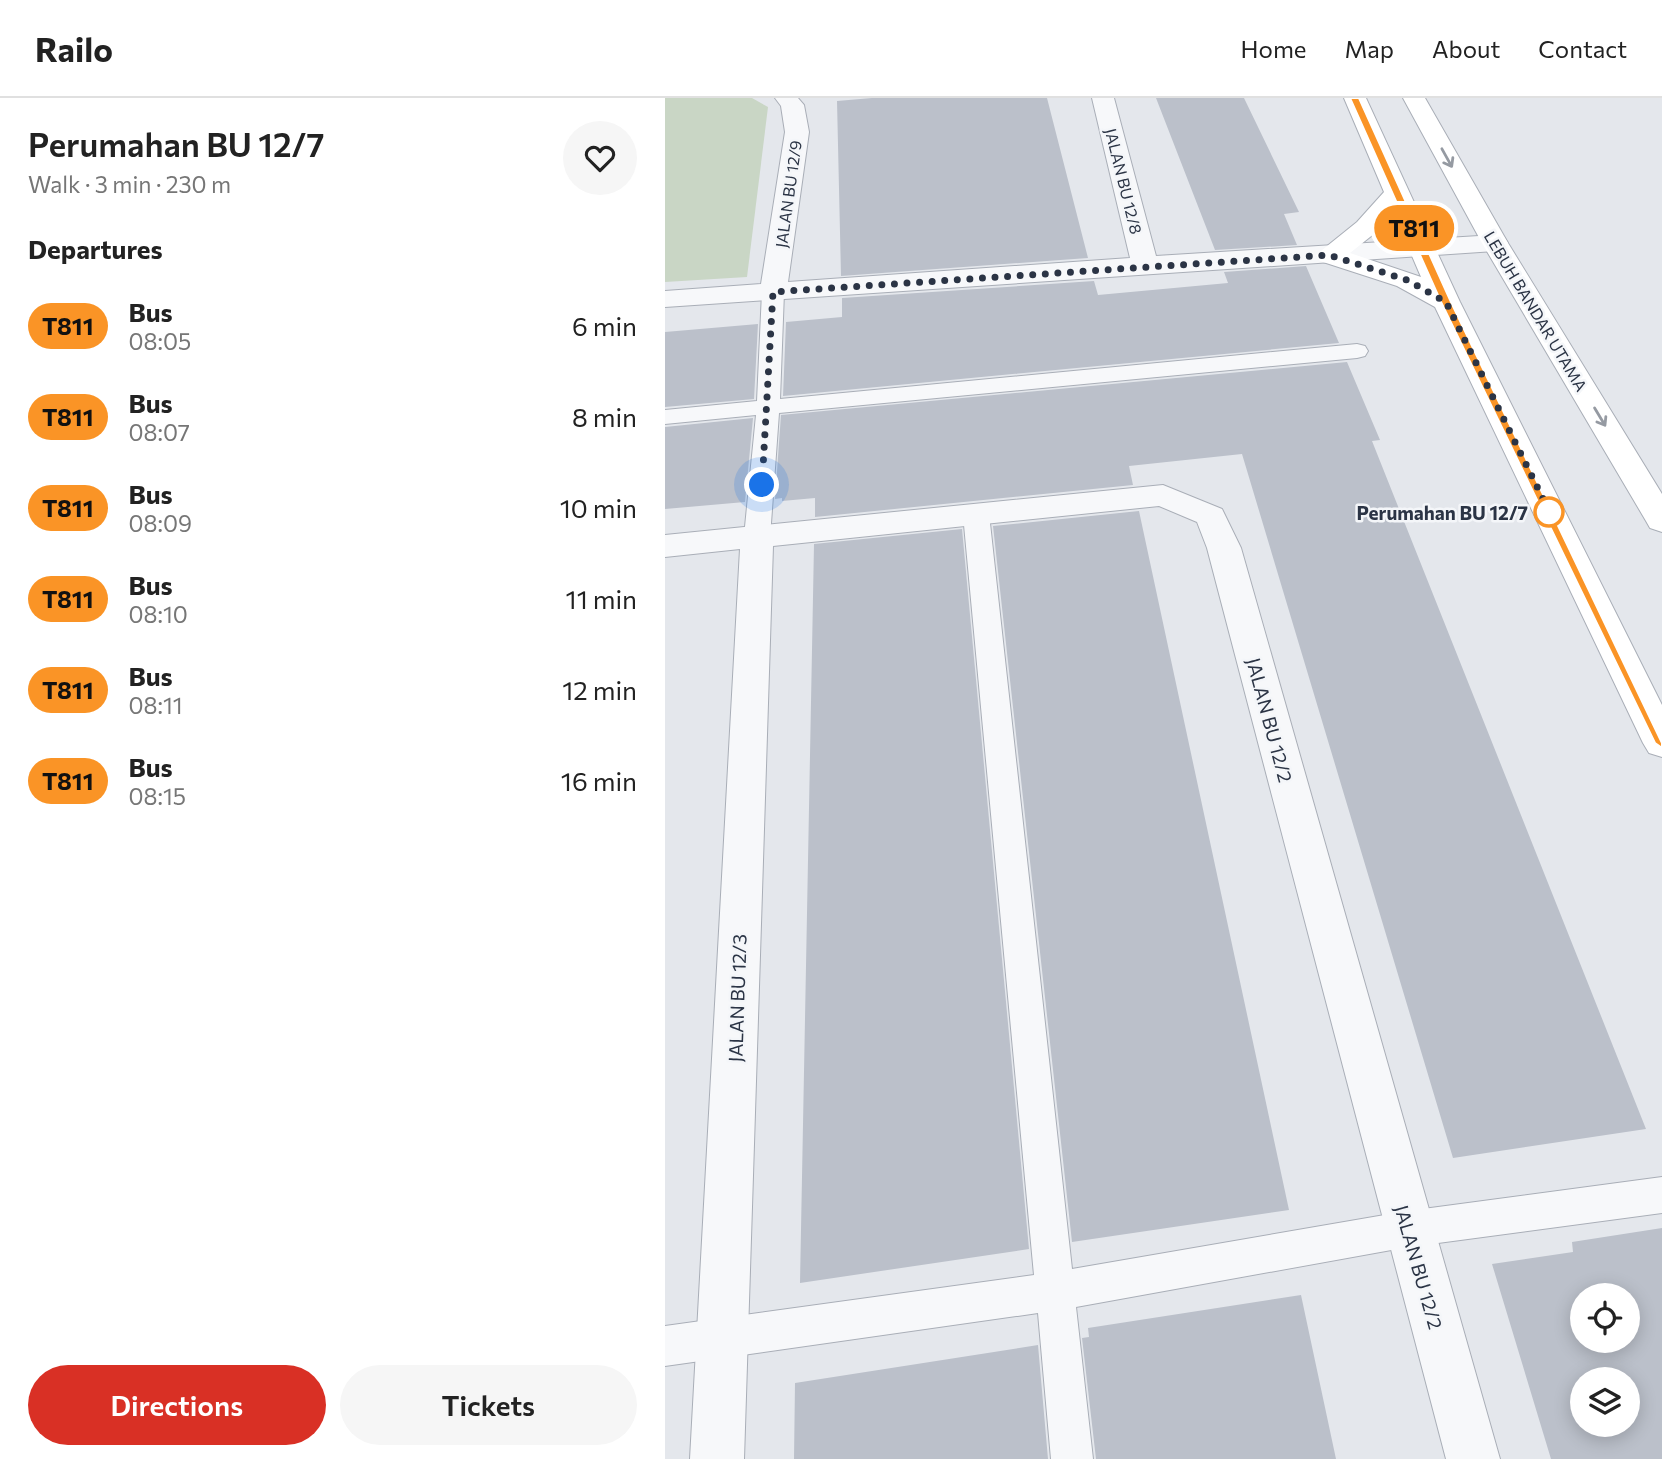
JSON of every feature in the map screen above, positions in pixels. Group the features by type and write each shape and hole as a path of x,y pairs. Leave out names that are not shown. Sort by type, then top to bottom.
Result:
{"main road":[{"path":"1355,98 1446,302 1662,743"},
{"name":"LEBUH BANDAR UTAMA","path":"1414,98 1495,243 1662,521"},
{"path":"1329,255 1359,236 1381,216 1397,193"},
{"path":"1329,255 1407,280 1446,302"}],"street":[{"name":"JALAN BU 12/9","path":"773,292 797,132 792,105 786,98"},
{"name":"JALAN BU 12/8","path":"1103,98 1145,265"},
{"path":"665,299 1495,243"},
{"name":"JALAN BU 12/2","path":"665,546 1163,495 1211,516 1224,548 1472,1459"},
{"name":"JALAN BU 12/3","path":"717,1459 757,537"}],"lane":[{"path":"757,537 768,407 773,292"},
{"path":"665,417 1357,351"},
{"path":"976,514 1072,1459"},
{"path":"665,1346 1055,1291 1408,1229 1662,1195"}],"green space":[{"path":"665,98 752,98 768,107 747,277 665,282"}],"building":[{"path":"872,98 1047,98 1088,258 841,276 837,101"},
{"path":"1156,98 1244,98 1299,212 1284,214 1297,245 1215,250"},
{"path":"1306,266 1339,343 783,396 786,322 842,317 842,298 1094,281 1098,295 1228,283 1224,272"},
{"path":"758,324 754,399 665,407 665,332"},
{"path":"1347,362 1380,440 1372,441 1646,1129 1453,1158 1242,454 1129,466 1133,485 815,517 815,498 782,501 782,498 775,499 781,415"},
{"path":"753,418 745,502 665,509 665,427"},
{"path":"1139,511 1289,1210 1072,1242 993,526"},
{"path":"962,529 1029,1249 800,1283 814,544"},
{"path":"1662,1228 1662,1459 1551,1459 1492,1264 1573,1252 1572,1242"},
{"path":"1301,1295 1336,1459 1096,1459 1082,1338 1089,1337 1088,1328"},
{"path":"1038,1345 1048,1459 794,1459 795,1383"}],"bus line":[{"name":"T811","path":"1355,98 1446,302 1662,743"}],"place":[{"name":"Perumahan BU 12/7","path":"1549,512"}],"route":[{"path":"762,485 773,292 1145,265 1329,255 1407,280 1446,302 1553,519 1549,512"}]}
